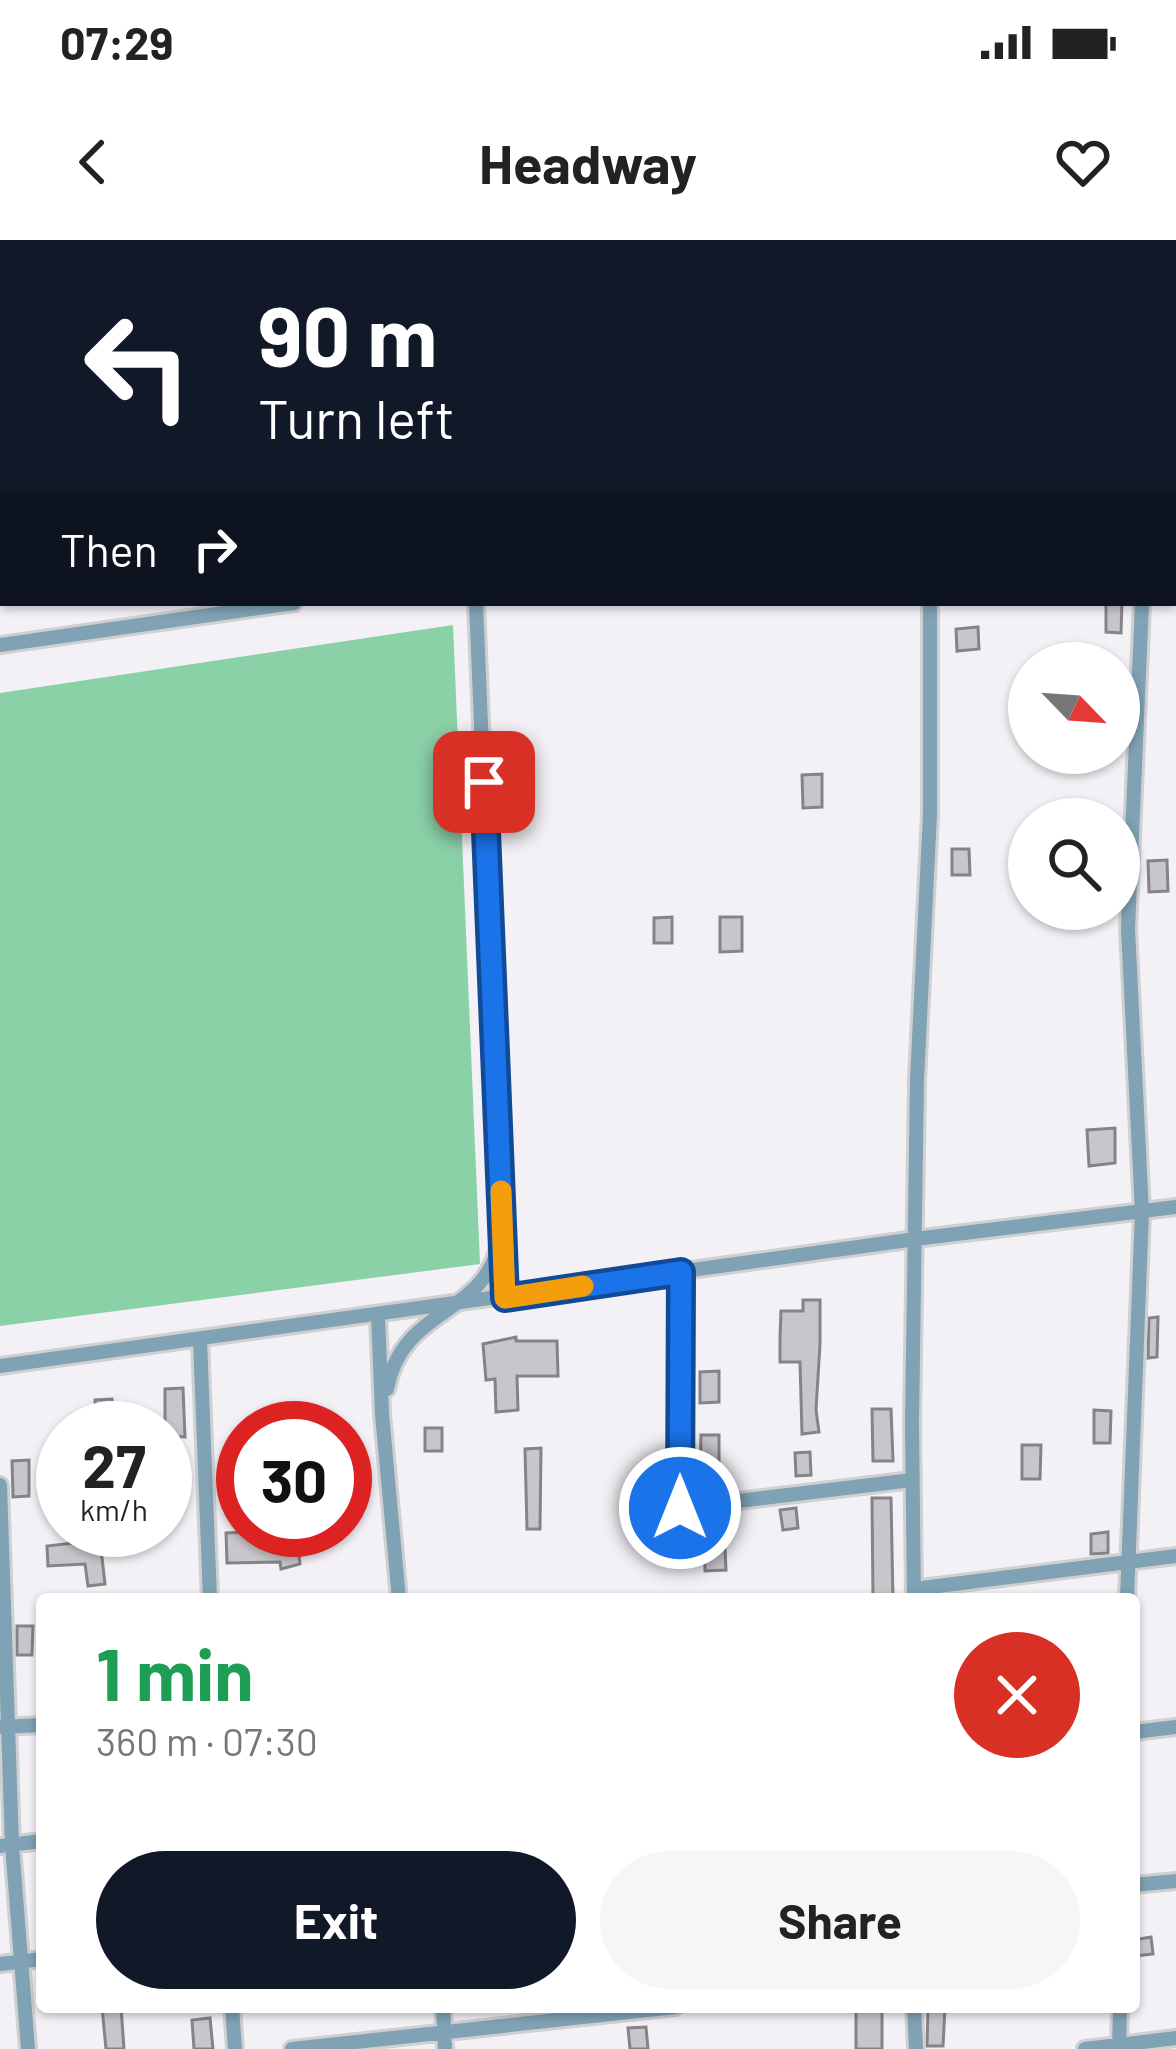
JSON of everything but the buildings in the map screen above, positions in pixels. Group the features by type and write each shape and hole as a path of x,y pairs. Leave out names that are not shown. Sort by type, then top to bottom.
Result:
{"street":[{"path":"0,645 273,606"},
{"path":"476,606 505,1298"},
{"path":"914,1593 917,1080 930,814 931,606"},
{"path":"1127,1593 1142,1212 1129,929 1142,606"},
{"path":"0,1366 1176,1207"},
{"path":"382,1414 389,1376 401,1349 421,1325 485,1280 502,1231"},
{"path":"681,1272 680,1508 912,1480"},
{"path":"378,1316 398,1593"},
{"path":"200,1340 210,1593"},
{"path":"0,1485 6,1846 28,2049"},
{"path":"921,1593 1176,1556"},
{"path":"4,1726 36,1725"},
{"path":"1140,1731 1176,1727"},
{"path":"6,1846 36,1842"},
{"path":"1140,1884 1176,1880"},
{"path":"0,1964 36,1960"},
{"path":"232,2013 235,2049"},
{"path":"444,2013 445,2049"},
{"path":"292,2049 615,2013"},
{"path":"914,2013 916,2049"},
{"path":"1119,2047 1120,2013"},
{"path":"1085,2049 1176,2038"}],"green space":[{"path":"453,625 480,1264 0,1326 0,693"}],"slow traffic":[{"path":"501,1191 505,1298 583,1286"}],"route":[{"path":"484,782 505,1298 681,1272 680,1508"}]}
